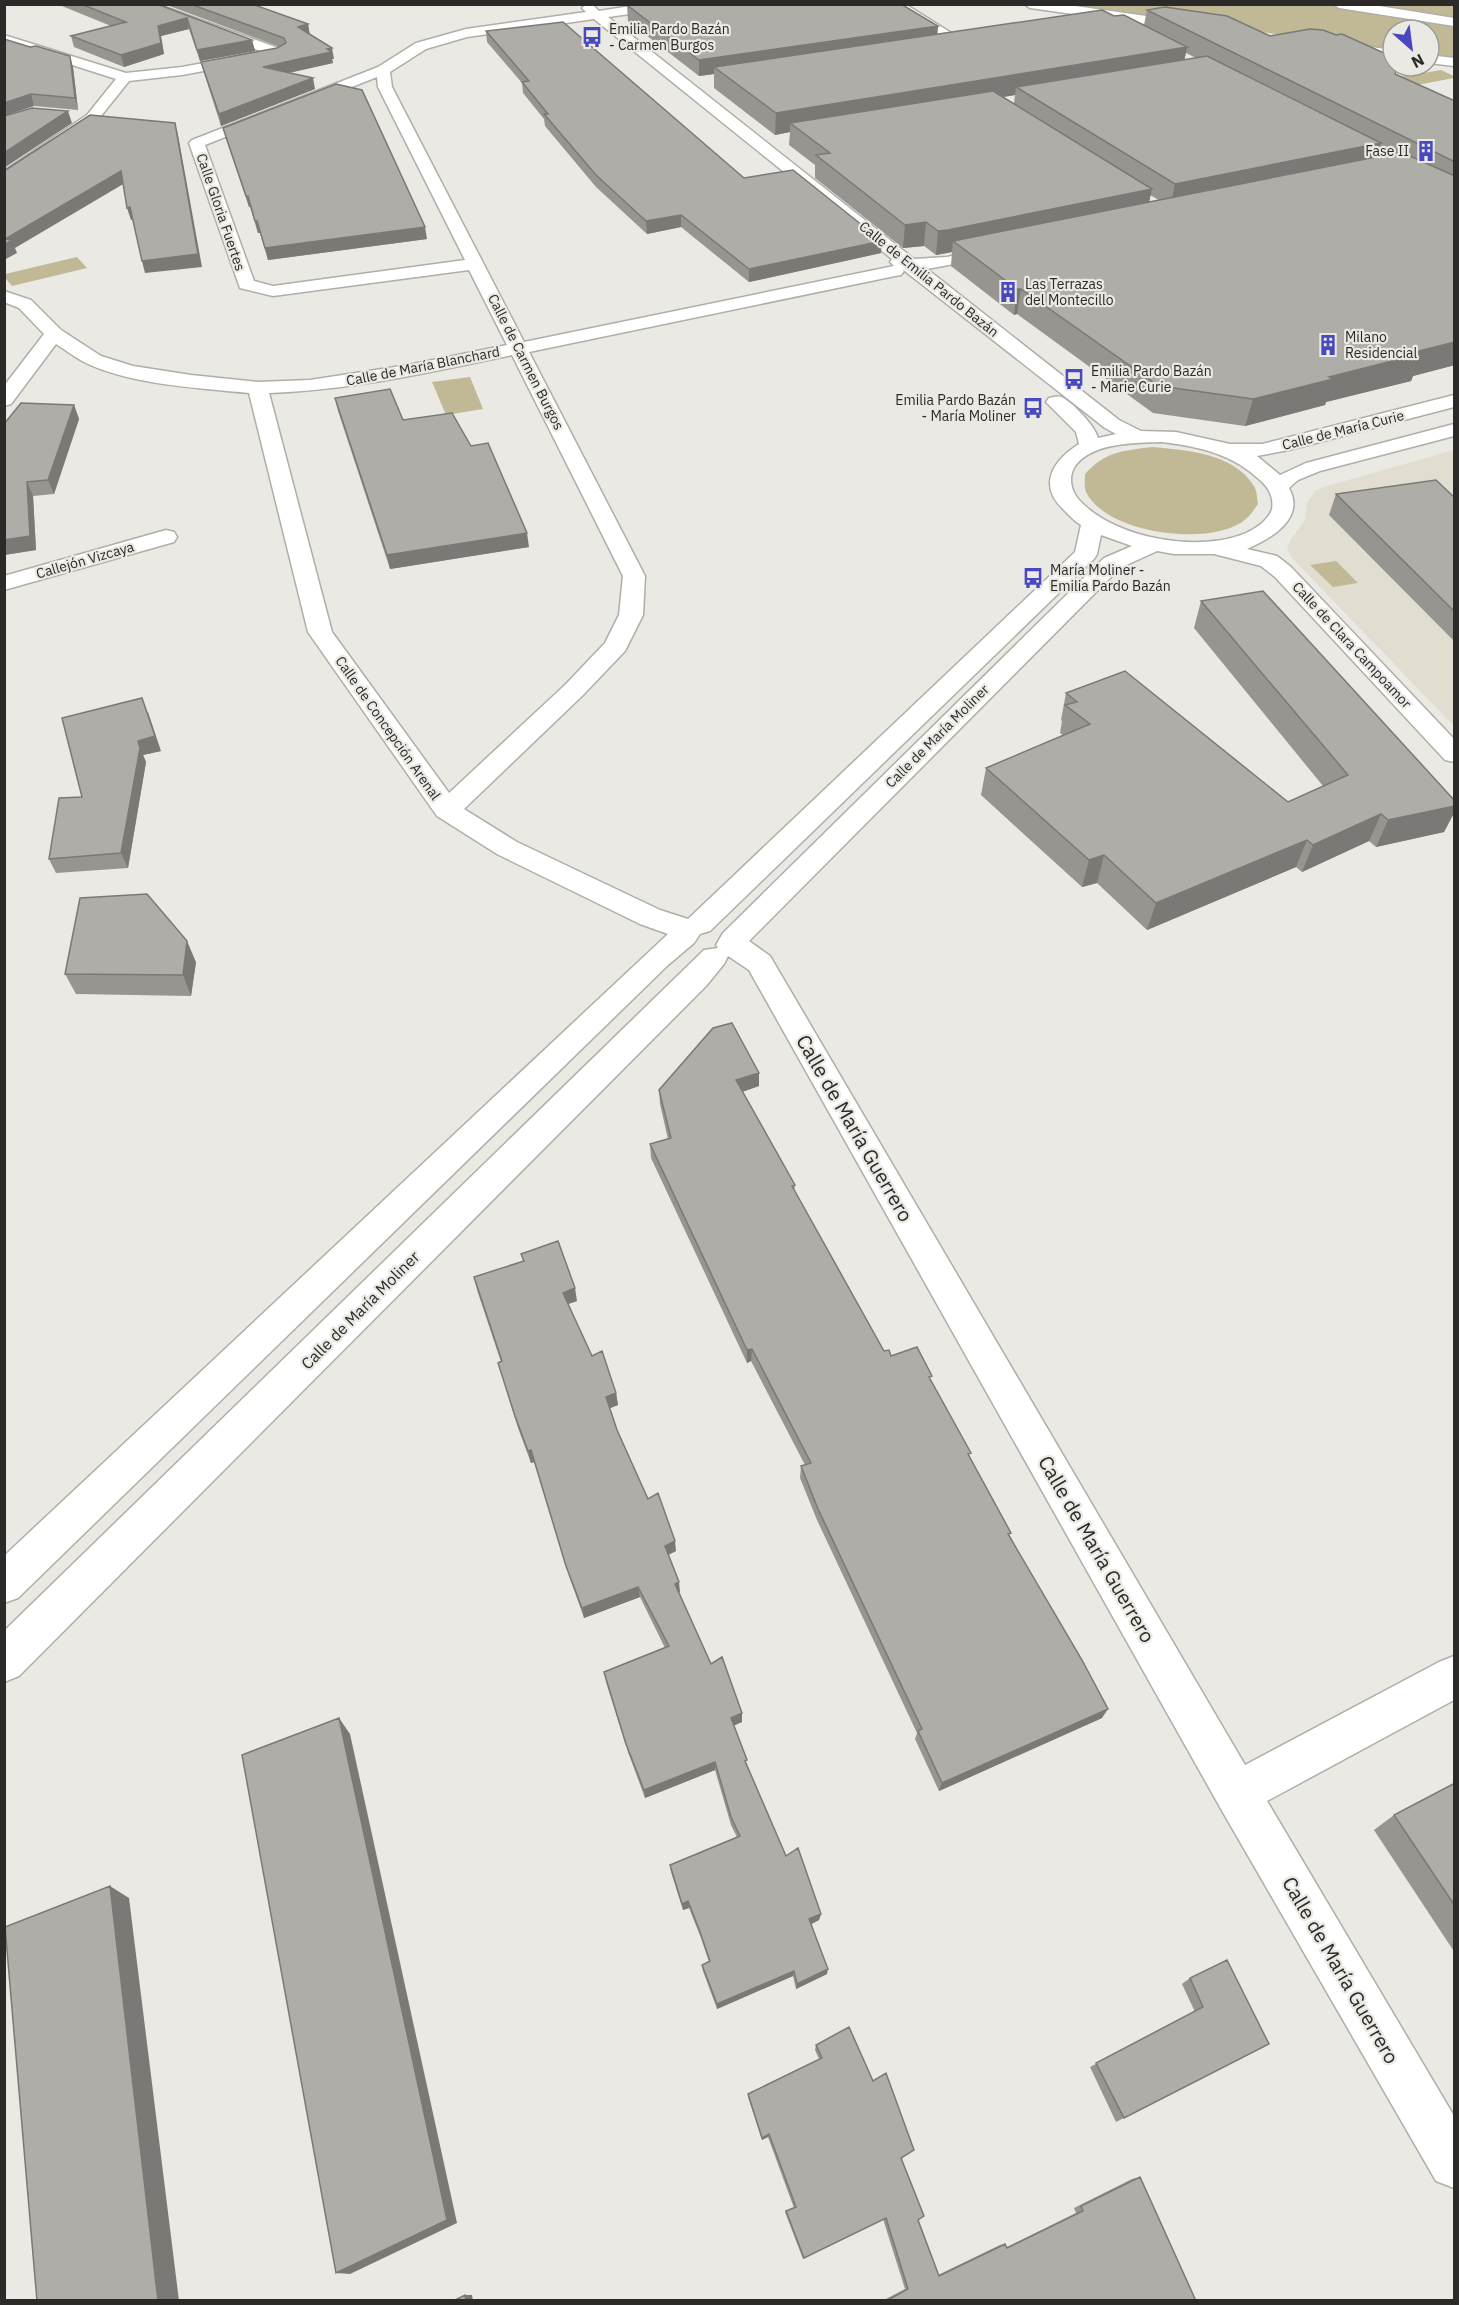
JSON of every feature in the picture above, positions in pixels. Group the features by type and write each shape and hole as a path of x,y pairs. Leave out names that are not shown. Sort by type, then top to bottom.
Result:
{"street":[{"path":"4,39 125,77 182,71 279,53 143,4"},
{"name":"Calle de Emilia Pardo Bazán","path":"566,4 587,12 693,84 1081,423 1089,440 1089,445 1084,450"},
{"path":"383,70 421,46 442,39 587,12 674,4"},
{"path":"895,4 967,43 939,47"},
{"path":"1030,4 1121,27 1142,20"},
{"path":"1339,4 1455,22"},
{"path":"1374,4 1455,16"},
{"name":"Calle de Emilia Pardo Bazán","path":"587,12 741,147 858,241 904,268 1112,424 1137,437"},
{"path":"1092,19 1142,20 1206,29"},
{"path":"1332,46 1381,52"},
{"name":"Calle de Carmen Burgos","path":"383,70 385,87 634,576 631,615 616,646 574,690 447,810"},
{"name":"Calle Gloria Fuertes","path":"383,70 196,143 246,284 273,291 476,264"},
{"path":"4,179 92,118 125,77"},
{"path":"71,115 92,118"},
{"path":"741,147 784,140"},
{"name":"Calle de María Blanchard","path":"4,296 25,304 54,334 94,360 130,371 191,381 258,388 310,386 408,371 1016,246"},
{"path":"4,400 54,334"},
{"name":"Calle de Concepción Arenal","path":"258,388 320,632 447,810 507,848 650,917 708,939"},
{"name":"Calle de María Curie","path":"1230,450 1262,450 1455,401"},
{"name":"Calle de María Curie","path":"1279,486 1291,476 1313,467 1455,430"},
{"path":"1137,437 1184,439 1230,450 1260,466 1279,486 1283,498 1283,509 1278,520 1267,530 1237,543 1215,547 1177,548 1152,545 1119,536 1092,524 1072,509 1061,493 1060,477 1068,462 1084,450 1108,441 1137,437"},
{"name":"Calle de María Moliner","path":"4,1661 1086,554 1092,524"},
{"path":"1215,547 1269,561 1267,530"},
{"name":"Callejón Vizcaya","path":"4,584 166,537"},
{"name":"Calle de María Moliner","path":"4,1584 658,958 708,939 1112,563 1152,545"},
{"name":"Calle de Clara Campoamor","path":"1269,561 1283,572 1455,754"},
{"name":"Calle de María Guerrero","path":"708,939 746,952 759,963 1237,1794 1455,2163"},
{"path":"1237,1794 1455,1677"}],"shaded area":[{"path":"1065,5 1454,5 1454,58 1441,56 1441,18 1381,18 1381,48"},
{"path":"1441,70 1454,76 1454,78 1417,85 1401,78 1441,78"},
{"path":"77,257 87,268 12,286 5,278 5,274"},
{"path":"470,377 483,409 446,415 432,382"},
{"path":"1152,447 1208,455 1234,466 1254,486 1258,504 1246,519 1230,528 1209,533 1186,534 1136,527 1115,518 1097,506 1086,492 1085,474 1100,461 1115,453"},
{"path":"1454,450 1454,726 1292,558 1287,549 1291,539 1305,520 1307,503 1315,491"},
{"path":"1336,561 1358,583 1333,587 1310,565"}],"building":[{"path":"81,4 157,4 252,40 197,50 187,18 158,26 161,43 121,55 71,36 126,22"},
{"path":"190,4 252,4 308,24 298,27 332,48 327,49 331,52 263,67 313,78 219,114 201,62 277,48 286,43 284,38"},
{"path":"901,4 938,26 699,60 627,5"},
{"path":"1165,7 1227,16 1270,36 1310,29 1323,30 1336,35 1342,34 1381,52 1381,78 1404,78 1455,101 1455,162 1147,10"},
{"path":"1102,10 1114,16 1124,15 1187,47 776,113 714,67"},
{"path":"563,22 744,178 793,170 882,241 749,269 681,215 646,221 596,175 544,114 548,114 522,82 529,81 486,31"},
{"path":"4,39 70,56 75,98 31,94 4,103"},
{"path":"1207,56 1381,143 1175,184 1016,87"},
{"path":"336,84 362,90 425,227 265,248 223,128"},
{"path":"993,91 1152,189 948,230 938,231 926,222 905,225 816,155 830,153 790,123"},
{"path":"32,108 68,111 4,153 4,116"},
{"path":"90,115 175,123 198,254 142,261 130,207 127,208 121,171 5,239 12,240 4,245 4,171"},
{"path":"1401,152 1455,176 1455,342 1415,352 1420,354 1329,377 1333,379 1253,399 1159,386 1021,289 1017,289 953,241"},
{"path":"390,389 403,420 452,413 471,446 488,443 527,533 387,555 335,398"},
{"path":"21,403 74,405 48,480 27,482 30,536 4,540 4,424"},
{"path":"1436,480 1455,498 1455,612 1336,494"},
{"path":"1263,591 1455,801 1455,806 1388,820 1381,814 1313,845 1307,840 1156,903 1104,855 1089,860 986,768 1090,724 1065,705 1077,702 1066,693 1125,671 1288,802 1348,775 1201,601"},
{"path":"142,698 155,736 138,741 140,748 121,853 49,859 59,798 82,797 62,718"},
{"path":"147,894 187,941 183,975 65,974 80,898"},
{"path":"732,1023 759,1073 736,1080 795,1185 792,1186 884,1351 889,1350 891,1356 917,1347 932,1376 929,1377 971,1453 968,1454 1011,1533 1008,1534 1108,1709 942,1783 918,1731 922,1729 818,1509 801,1466 811,1463 752,1349 747,1350 650,1144 671,1138 659,1090 713,1028"},
{"path":"558,1241 575,1288 563,1293 592,1356 602,1351 616,1393 606,1397 617,1430 648,1499 658,1493 675,1541 665,1546 679,1582 675,1584 711,1664 722,1657 742,1713 731,1718 747,1760 745,1761 786,1856 798,1848 821,1914 809,1919 828,1969 797,1984 794,1971 717,2004 702,1965 710,1961 688,1901 682,1904 670,1865 740,1836 731,1817 715,1762 644,1790 626,1744 604,1672 669,1646 638,1587 582,1608 566,1566 531,1450 528,1451 515,1416 498,1363 502,1361 474,1277 524,1261 521,1254"},
{"path":"339,1718 447,2220 336,2273 242,1755"},
{"path":"1455,1783 1455,1906 1394,1815"},
{"path":"110,1886 158,2301 37,2301 5,1927"},
{"path":"1227,1960 1269,2044 1124,2118 1096,2063 1203,2007 1190,1978"},
{"path":"849,2027 873,2081 886,2073 914,2150 901,2158 924,2216 918,2220 939,2276 1005,2244 1007,2248 1083,2211 1081,2206 1140,2177 1196,2301 886,2301 908,2289 886,2218 804,2258 786,2211 796,2207 769,2134 762,2138 748,2094 822,2058 816,2045"},
{"path":"465,2295 466,2301 453,2301"}],"place":[{"name":"Emilia Pardo Bazán - Carmen Burgos","path":"592,37"},
{"name":"Fase II","path":"1426,151"},
{"name":"Las Terrazas del Montecillo","path":"1008,292"},
{"name":"Milano Residencial","path":"1328,345"},
{"name":"Emilia Pardo Bazán - Marie Curie","path":"1074,379"},
{"name":"Emilia Pardo Bazán - María Moliner","path":"1033,408"},
{"name":"María Moliner - Emilia Pardo Bazán","path":"1033,578"}]}
